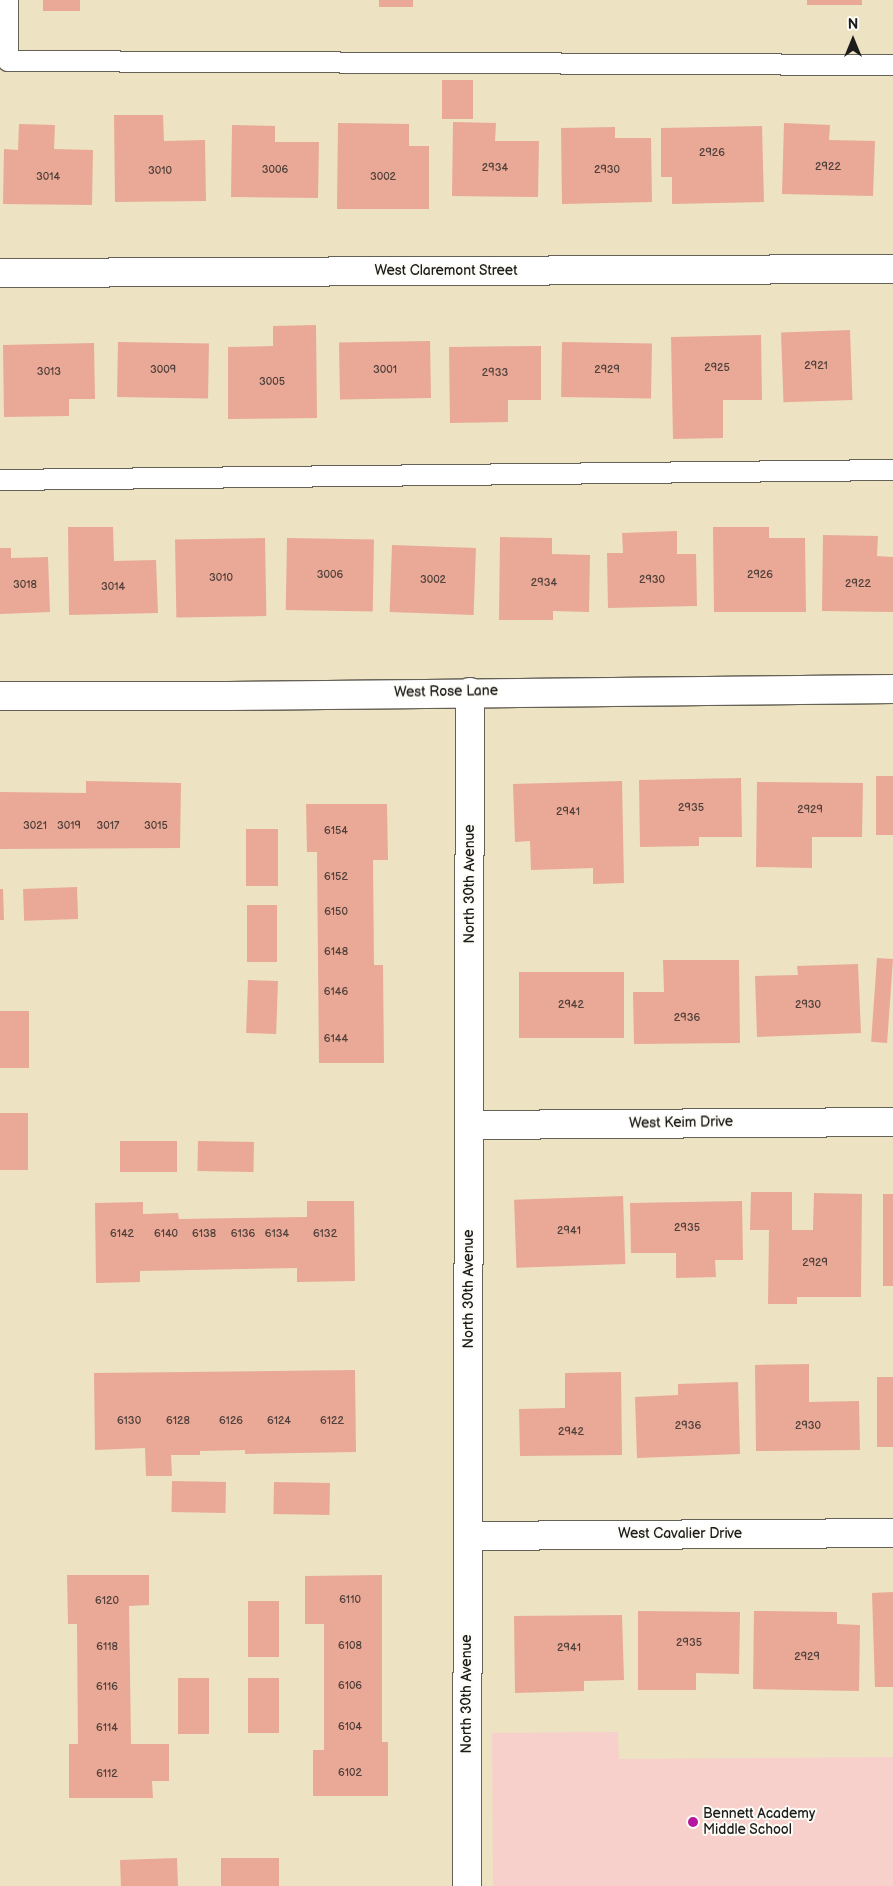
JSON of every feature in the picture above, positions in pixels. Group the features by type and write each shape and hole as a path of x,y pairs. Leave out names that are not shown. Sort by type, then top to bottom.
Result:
{"street":[{"name":"West Claremont Street","path":"0,273 893,270"},
{"name":"West Rose Lane","path":"0,696 228,696 893,689"},
{"name":"North 30th Avenue","path":"467,1886 470,692"},
{"name":"West Keim Drive","path":"469,1125 893,1122"},
{"name":"West Cavalier Drive","path":"468,1536 893,1533"}],"lane":[{"path":"8,0 8,61 893,64"},
{"path":"0,480 893,470"}],"shaded area":[{"name":"Bennett Academy Middle School","path":"618,1732 619,1759 893,1757 893,1886 493,1886 492,1733"}],"building":[{"path":"43,0 80,0 80,11 43,11"},
{"path":"379,0 413,0 413,7 379,7"},
{"path":"807,0 862,0 862,5 807,5"},
{"path":"442,80 473,80 473,119 442,119"},
{"path":"114,115 163,115 164,141 205,140 206,201 115,202"},
{"path":"453,122 496,123 495,141 539,141 538,197 452,196"},
{"path":"338,123 409,124 409,146 429,146 429,209 337,209"},
{"path":"784,123 830,125 829,140 875,141 873,196 782,194"},
{"path":"19,124 55,125 54,149 93,150 92,205 3,204 4,149 18,150"},
{"path":"232,125 275,126 275,142 319,142 318,198 231,197"},
{"path":"762,126 764,202 672,204 672,177 661,177 661,128"},
{"path":"615,127 615,138 651,138 652,202 562,204 561,128"},
{"path":"316,325 317,418 228,419 228,347 273,346 273,326"},
{"path":"850,330 852,400 783,402 781,332"},
{"path":"761,335 762,400 723,400 723,438 673,439 671,337"},
{"path":"430,341 431,398 340,400 339,343"},
{"path":"118,342 209,344 208,399 117,397"},
{"path":"562,342 652,344 651,399 561,397"},
{"path":"94,343 95,399 69,399 69,416 4,417 3,345"},
{"path":"541,346 541,400 508,400 508,422 450,423 449,347"},
{"path":"68,527 113,527 114,561 156,560 158,613 69,615"},
{"path":"713,527 769,527 769,538 805,538 806,612 714,612"},
{"path":"677,531 677,554 696,554 697,606 608,608 607,553 623,553 622,533"},
{"path":"823,535 878,536 877,556 893,557 893,612 822,611"},
{"path":"500,537 552,538 552,554 590,555 589,612 553,611 553,620 499,620"},
{"path":"265,538 266,616 176,618 175,540"},
{"path":"287,538 374,540 373,612 286,610"},
{"path":"392,545 476,548 474,615 390,612"},
{"path":"0,548 11,548 11,558 48,557 50,612 0,614"},
{"path":"876,776 893,776 893,835 876,835"},
{"path":"741,778 742,837 699,837 699,846 640,847 639,780"},
{"path":"86,781 181,783 180,848 0,849 0,792 86,793"},
{"path":"622,781 624,883 593,884 593,868 531,870 530,841 515,842 513,784"},
{"path":"757,782 863,783 862,837 812,837 812,868 756,867"},
{"path":"306,804 387,804 388,860 373,860 374,965 383,965 384,1063 319,1063 317,852 307,852"},
{"path":"246,829 278,829 278,886 246,886"},
{"path":"77,887 78,919 24,921 23,889"},
{"path":"0,889 3,889 4,920 0,920"},
{"path":"247,905 277,905 277,962 247,962"},
{"path":"877,958 893,959 887,1043 871,1042"},
{"path":"663,960 739,960 740,1043 634,1044 633,992 664,992"},
{"path":"858,964 861,1033 757,1037 755,976 798,975 797,966"},
{"path":"519,972 624,972 624,1038 519,1038"},
{"path":"248,980 278,981 276,1034 246,1033"},
{"path":"0,1011 29,1011 29,1068 0,1068"},
{"path":"0,1113 28,1113 28,1170 0,1170"},
{"path":"120,1141 177,1141 177,1172 120,1172"},
{"path":"198,1141 254,1142 253,1172 197,1171"},
{"path":"751,1192 792,1192 792,1230 813,1230 814,1193 862,1194 861,1297 797,1297 797,1304 768,1304 769,1230 750,1230"},
{"path":"883,1194 893,1194 893,1286 883,1286"},
{"path":"623,1196 625,1264 516,1268 514,1200"},
{"path":"307,1201 354,1201 355,1281 297,1282 297,1268 140,1271 140,1282 96,1283 95,1203 143,1202 143,1214 178,1213 179,1219 307,1217"},
{"path":"742,1201 743,1260 715,1260 716,1277 676,1278 676,1253 631,1253 630,1203"},
{"path":"809,1364 809,1402 859,1401 860,1450 756,1451 755,1365"},
{"path":"355,1370 356,1452 245,1454 245,1450 200,1451 200,1455 171,1455 172,1476 146,1476 145,1448 95,1450 94,1373"},
{"path":"621,1372 622,1455 520,1456 519,1409 565,1408 565,1373"},
{"path":"877,1377 893,1377 893,1447 877,1447"},
{"path":"738,1382 740,1454 637,1458 635,1397 678,1395 678,1384"},
{"path":"172,1481 226,1482 225,1513 171,1512"},
{"path":"274,1482 330,1483 329,1515 273,1514"},
{"path":"67,1575 149,1575 149,1605 129,1606 131,1744 169,1744 169,1781 152,1781 153,1798 69,1798 69,1744 78,1744 77,1624 68,1624"},
{"path":"382,1575 382,1742 388,1742 388,1796 313,1796 313,1750 324,1750 324,1624 305,1624 305,1576"},
{"path":"893,1592 893,1687 875,1687 872,1593"},
{"path":"248,1601 279,1601 279,1657 248,1657"},
{"path":"638,1611 740,1612 739,1674 696,1673 696,1690 638,1690"},
{"path":"754,1611 837,1612 837,1624 860,1625 859,1691 753,1689"},
{"path":"622,1615 624,1680 584,1681 584,1691 515,1693 514,1616"},
{"path":"178,1678 209,1678 209,1734 178,1734"},
{"path":"248,1678 279,1678 279,1733 248,1733"},
{"path":"177,1858 178,1886 121,1886 120,1860"},
{"path":"221,1858 279,1858 279,1886 221,1886"}],"place":[{"name":"Bennett Academy Middle School","path":"693,1822"}]}
